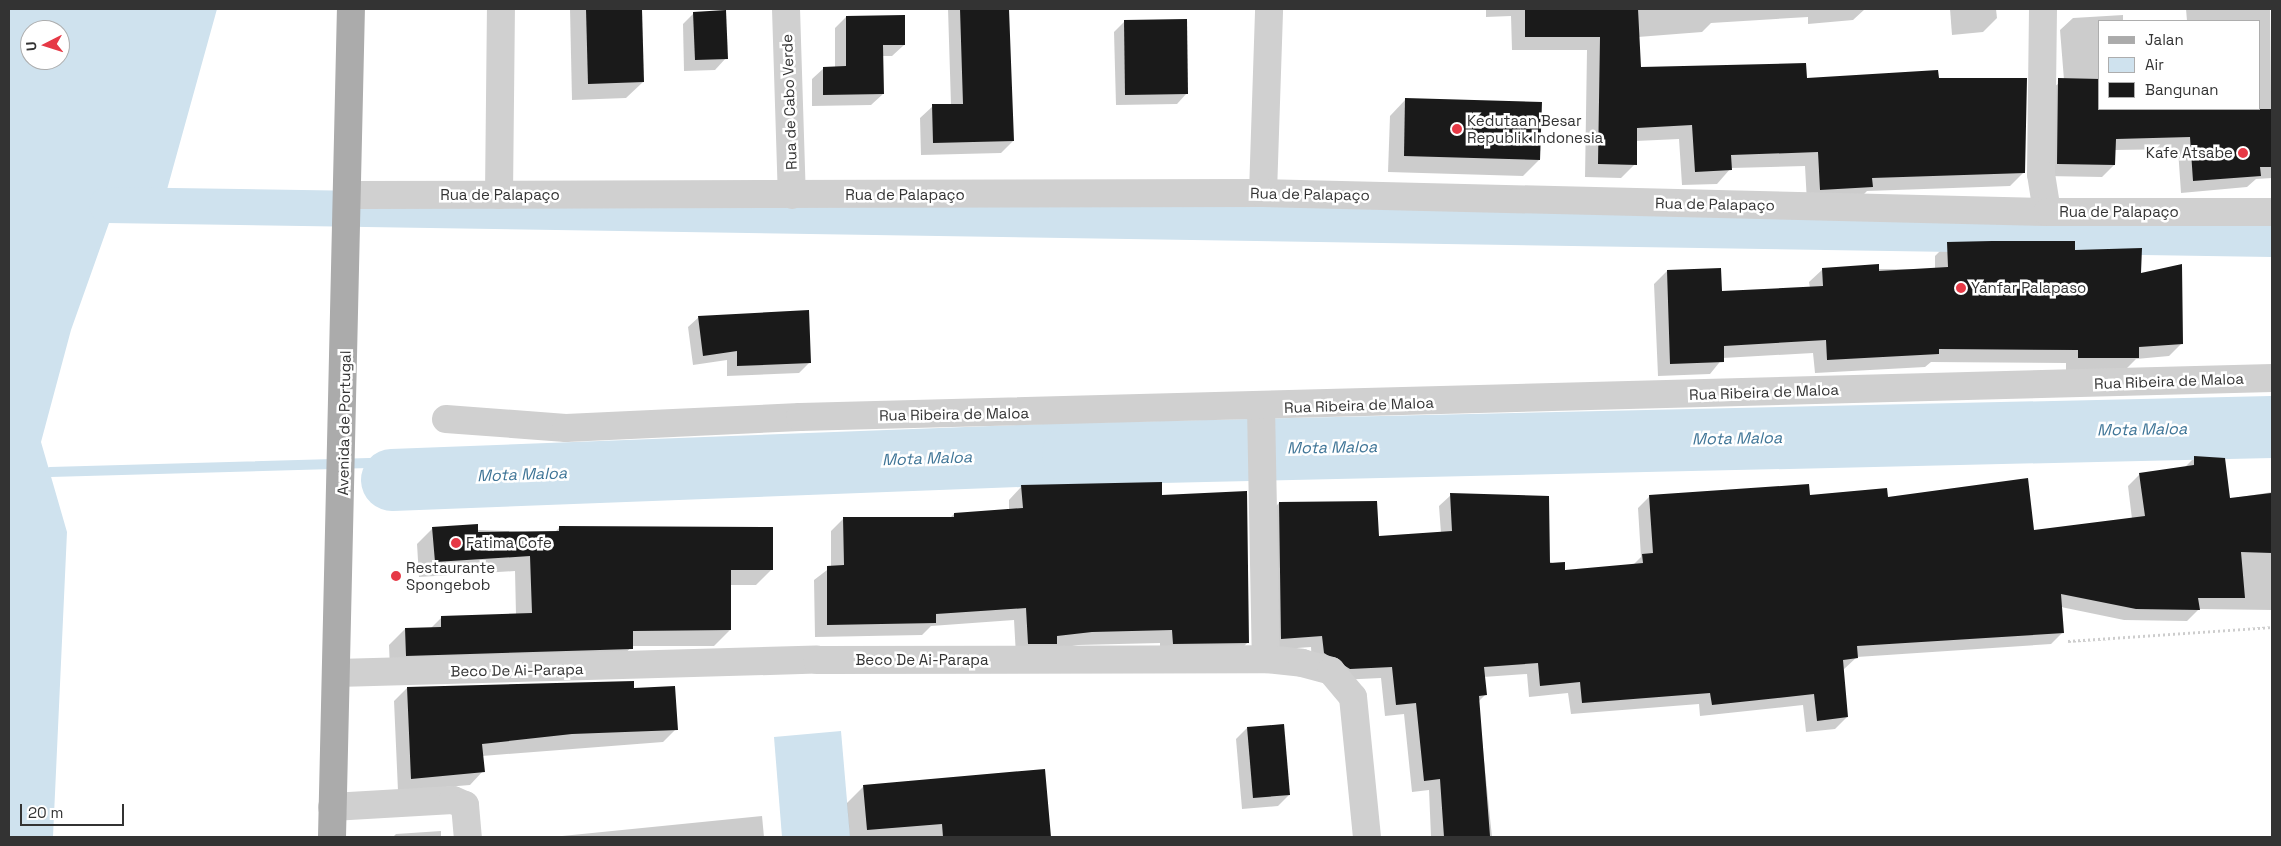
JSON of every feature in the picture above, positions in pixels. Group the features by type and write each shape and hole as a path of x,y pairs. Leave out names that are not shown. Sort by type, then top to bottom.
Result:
{"main road":[{"name":"Avenida de Portugal","path":"332,837 345,393 351,9"}],"street":[{"path":"499,195 501,9"},
{"name":"Rua de Cabo Verde","path":"786,9 792,196"},
{"path":"1264,193 1269,9"},
{"path":"2043,9 2042,174 2046,212"},
{"name":"Rua de Palapaço","path":"347,195 792,196 1264,193 2046,212 2272,212"},
{"name":"Rua Ribeira de Maloa","path":"446,419 566,428 800,417 1262,408 2272,378"},
{"path":"1262,408 1261,485 1266,659"},
{"name":"Beco De Ai-Parapa","path":"337,673 817,660 1266,659 1331,671 1353,697 1367,837"},
{"path":"332,808 452,800 465,805 468,837"}],"path":[{"path":"2068,641 2272,626"}],"water":[{"path":"9,9 217,9 163,204 107,205 109,223 71,330 41,442 67,532 53,837 9,837"},
{"path":"841,731 850,836 782,837 774,737"}],"building":[{"path":"586,9 642,9 644,82 588,84"},
{"path":"960,9 1009,9 1014,141 933,143 932,104 963,104"},
{"path":"1525,9 1638,9 1641,67 1806,63 1807,78 1938,70 1939,78 2027,78 2025,173 1872,178 1873,187 1820,190 1818,152 1731,155 1732,170 1695,172 1692,125 1637,128 1637,165 1598,164 1600,37 1525,37"},
{"path":"726,10 728,59 695,60 693,12"},
{"path":"905,15 905,45 883,45 884,94 823,95 823,67 846,66 846,16"},
{"path":"1187,19 1188,94 1125,95 1124,20"},
{"path":"2058,78 2098,79 2098,110 2272,109 2272,167 2260,167 2261,176 2193,181 2190,137 2116,139 2115,165 2057,164"},
{"path":"1405,98 1542,102 1540,160 1404,156"},
{"path":"2075,241 2075,250 2142,248 2141,273 2182,264 2183,344 2139,347 2139,358 2078,358 2078,350 1939,349 1939,354 1827,360 1826,340 1724,346 1724,362 1670,364 1667,270 1721,268 1722,291 1823,286 1822,268 1879,264 1879,271 1948,267 1947,242"},
{"path":"809,310 811,363 737,366 737,351 703,356 698,316"},
{"path":"2194,456 2225,458 2230,498 2271,493 2272,553 2241,552 2245,598 2198,598 2200,610 2136,609 2061,594 2064,633 1857,646 1858,658 1843,660 1848,717 1817,721 1814,694 1712,705 1710,693 1582,703 1580,682 1540,686 1538,663 1484,667 1487,695 1479,696 1490,836 1444,837 1440,779 1424,781 1416,703 1396,705 1392,667 1350,669 1324,653 1322,636 1281,639 1279,502 1377,501 1379,536 1452,531 1450,493 1549,496 1550,563 1565,562 1565,570 1643,563 1642,554 1653,553 1649,495 1809,484 1810,495 1887,488 1888,497 2028,478 2034,530 2145,516 2139,473 2194,465"},
{"path":"1162,482 1162,495 1247,491 1249,643 1173,644 1172,630 1092,632 1057,636 1057,644 1028,644 1026,608 936,614 936,623 827,625 827,566 844,565 843,517 954,517 954,513 1023,508 1021,485"},
{"path":"478,524 478,532 559,531 559,526 773,527 773,570 731,570 731,630 633,631 633,649 406,656 405,628 441,627 441,616 532,613 530,556 435,562 432,527"},
{"path":"634,681 634,688 675,686 678,730 572,734 482,744 485,772 411,779 407,687"},
{"path":"1284,724 1290,795 1253,798 1247,727"},
{"path":"1045,769 1051,837 943,837 942,824 867,830 863,785"}],"waterway":[{"path":"107,205 2272,239"},
{"path":"50,472 2272,409"},
{"name":"Mota Maloa","path":"392,480 1073,454 2272,427"}],"place":[{"name":"Kedutaan Besar Republik Indonesia","path":"1457,129"},
{"name":"Kafe Atsabe","path":"2243,153"},
{"name":"Yanfar Palapaso","path":"1961,288"},
{"name":"Fatima Cofe","path":"456,543"},
{"name":"Restaurante Spongebob","path":"396,576"}]}
